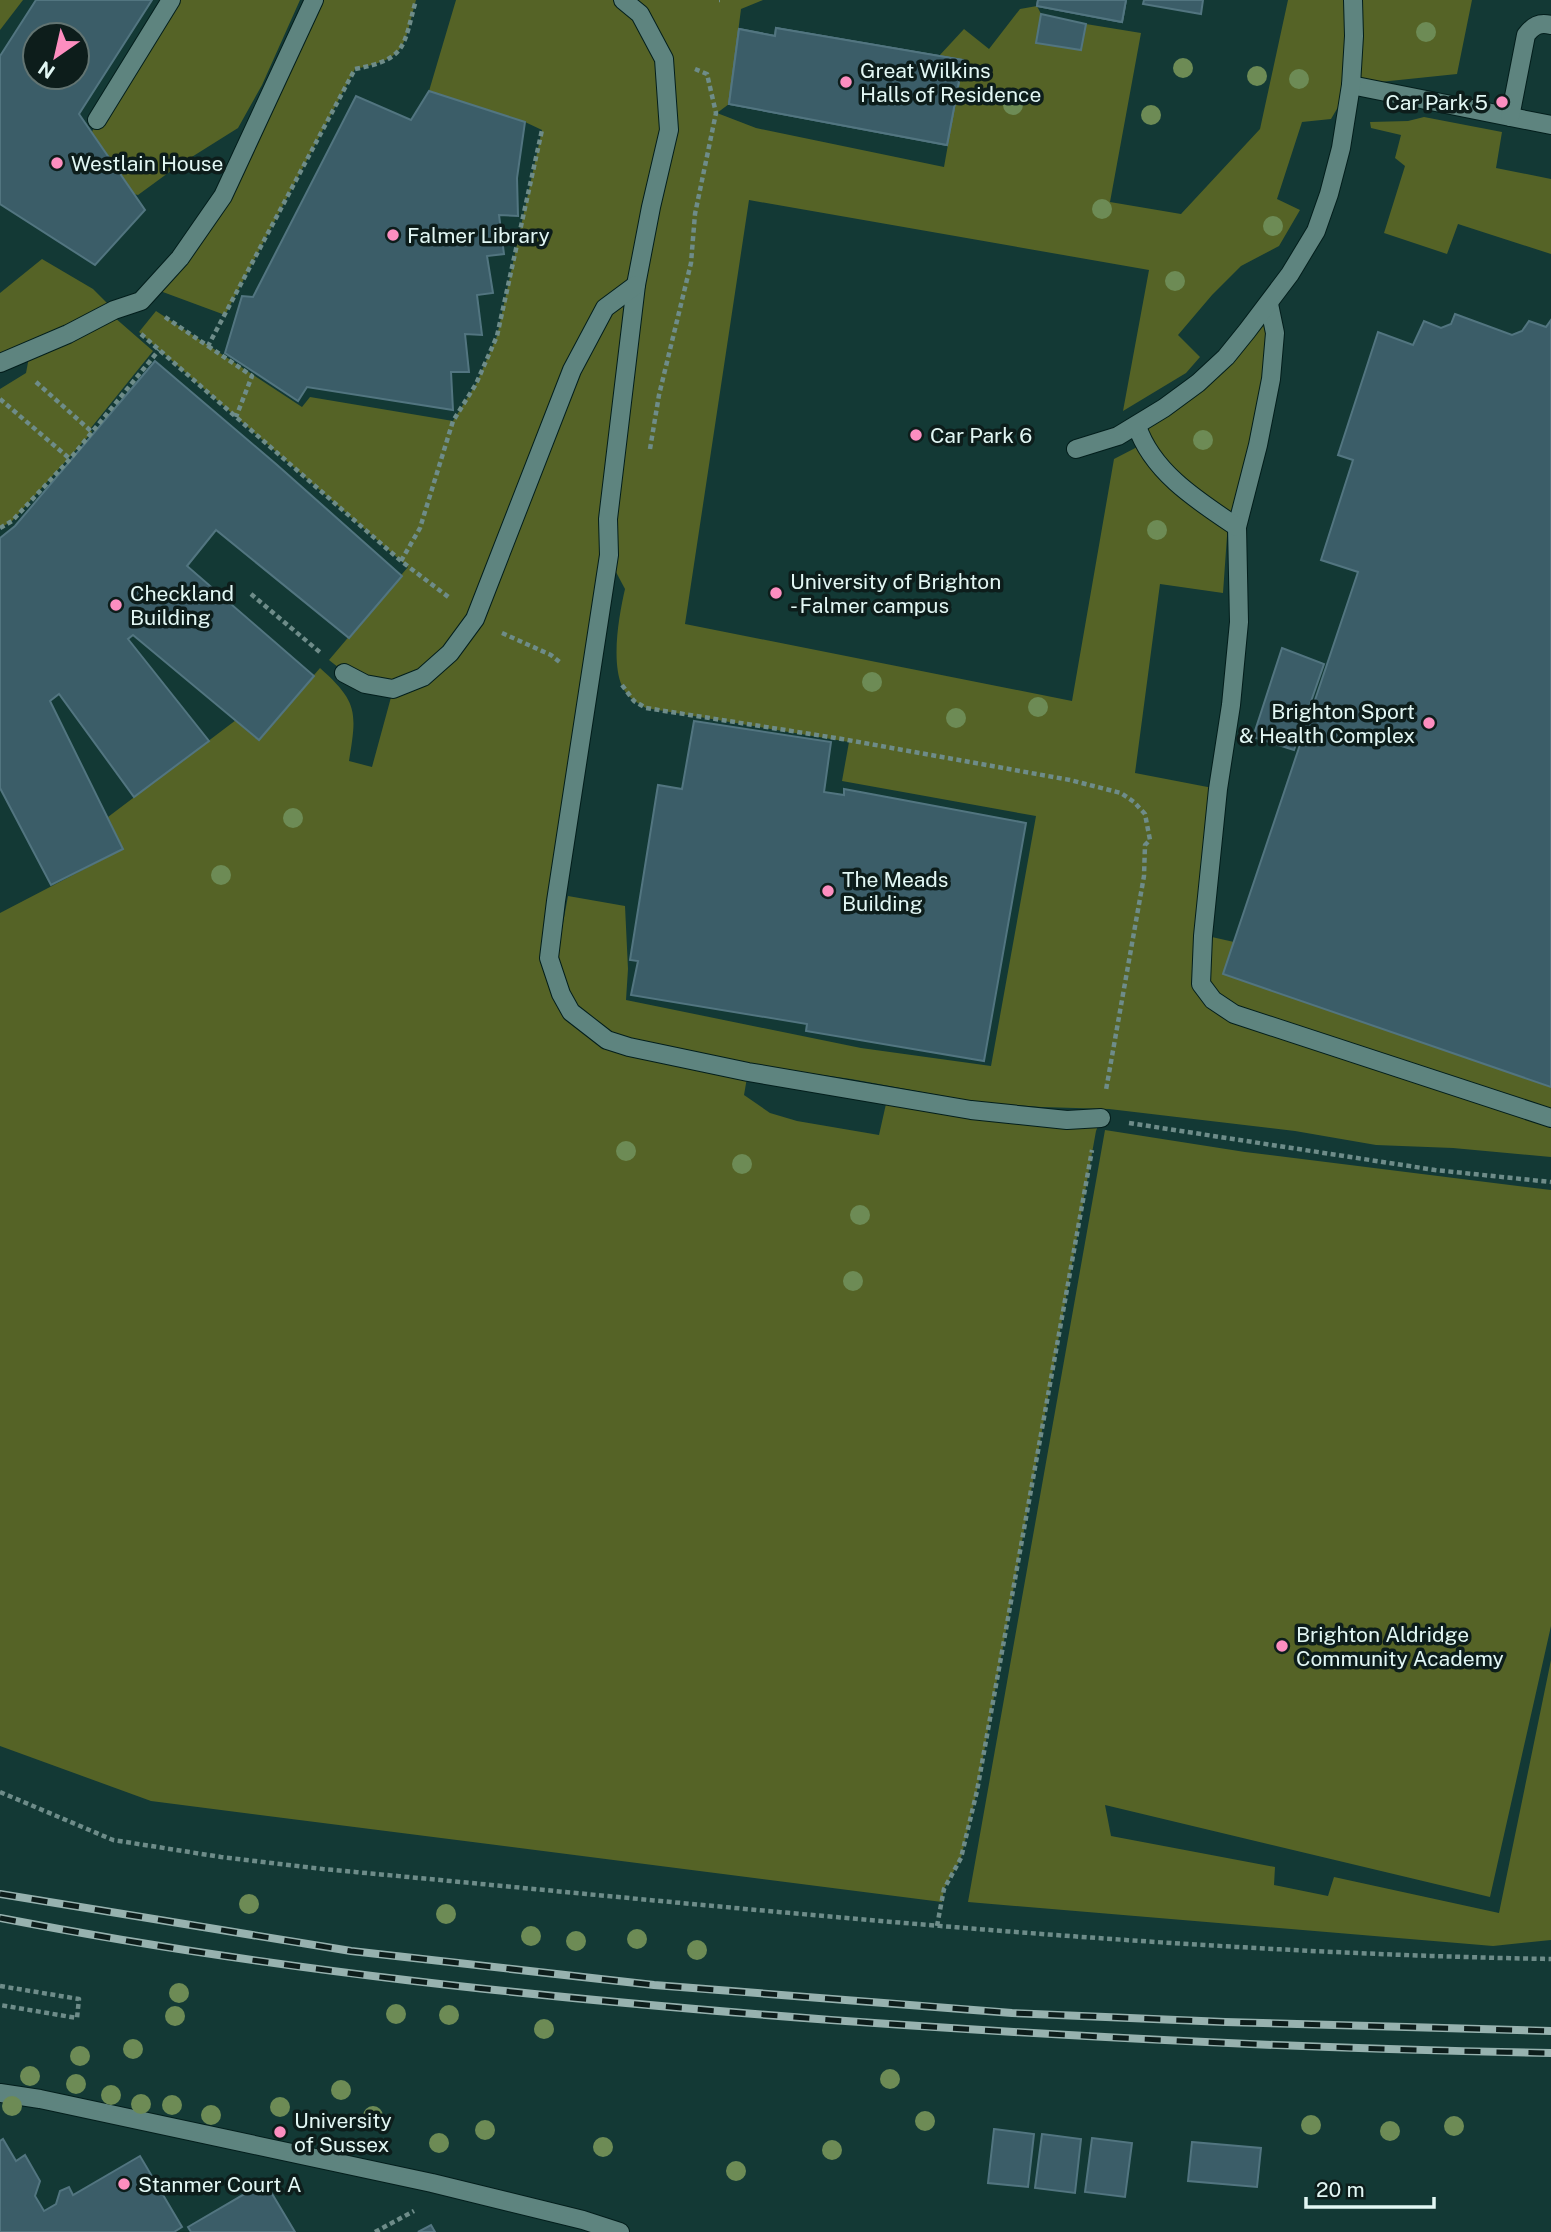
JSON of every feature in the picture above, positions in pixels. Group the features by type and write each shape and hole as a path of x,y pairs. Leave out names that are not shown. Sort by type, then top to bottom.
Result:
{"lane":[{"path":"97,120 171,0"},
{"path":"5,360 68,334 114,310 141,301 180,258 223,197 314,0"},
{"path":"623,0 640,14 664,59 669,130 636,285 608,519 609,555 557,891 549,958 561,994 571,1012 607,1040 629,1047 748,1072 971,1110 1067,1120 1101,1118"},
{"path":"1076,449 1118,436 1137,426 1164,408 1226,357 1269,304 1316,231 1341,148 1351,85 1353,0"},
{"path":"1510,117 1526,35 1542,23 1551,25"},
{"path":"1351,85 1551,125"},
{"path":"344,673 365,684 393,690 423,677 450,653 475,619 572,370 594,326 604,308 636,285"},
{"path":"1269,304 1275,333 1271,379 1237,527 1239,622 1231,705 1218,789 1203,936 1201,984 1213,1000 1234,1014 1551,1118"},
{"path":"1137,426 1143,444 1181,487 1237,527"},
{"path":"0,2093 40,2099 432,2183 620,2232"}],"path":[{"path":"208,346 355,69 388,60 403,47 416,0"},
{"path":"649,458 659,395 691,263 695,214 716,113 708,74 664,59"},
{"path":"401,561 420,528 453,421 476,384 497,336 542,130"},
{"path":"141,301 252,376 236,418"},
{"path":"114,310 401,561 442,593"},
{"path":"0,528 12,521 70,459 159,350"},
{"path":"5,360 93,432"},
{"path":"0,399 70,459"},
{"path":"251,594 344,673"},
{"path":"495,630 551,655 589,684"},
{"path":"621,680 622,688 634,701 646,708 842,739 1070,780 1121,793 1135,802 1145,814 1150,840 1145,845 1144,876 977,1791 961,1858 944,1889 937,1926"},
{"path":"1101,1118 1435,1170 1551,1182"},
{"path":"0,1792 114,1840 221,1857 323,1869 1080,1938 1380,1954 1551,1959"},
{"path":"0,1986 79,1999 77,2018 0,2006"}],"green space":[{"path":"0,0 23,0 0,30"},
{"path":"171,0 300,0 262,85 238,128 179,165 138,195 134,194 92,132"},
{"path":"314,0 416,0 405,40 394,55 355,69 225,315 152,288 223,196"},
{"path":"456,0 763,0 741,9 729,104 717,113 756,128 944,167 963,60 939,56 964,29 989,49 1020,9 1037,6 1041,14 1037,43 1081,50 1086,24 1141,33 1110,202 1181,214 1260,129 1288,0 1472,0 1457,74 1351,85 1331,119 1302,122 1277,199 1300,210 1279,246 1241,266 1178,335 1200,357 1186,373 1123,411 1149,270 749,200 685,624 1072,701 1114,459 1143,444 1137,426 1198,383 1226,357 1269,304 1275,333 1271,379 1258,445 1237,527 1228,522 1223,593 1160,584 1135,773 1218,789 1203,935 1234,942 1223,974 1551,1087 1551,1157 1453,1148 1376,1145 1295,1131 1109,1109 977,1102 851,1079 723,1061 625,1041 582,1015 566,986 557,956 568,896 625,906 628,969 626,1000 861,1048 991,1066 1036,816 842,781 849,742 646,708 626,693 619,676 617,638 625,589 608,557 549,958 561,994 571,1012 607,1040 748,1072 744,1095 770,1113 797,1121 879,1135 888,1095 1020,1116 1101,1118 1096,1131 977,1791 961,1858 944,1889 942,1902 151,1801 0,1746 0,913 123,849 108,817 236,720 259,739 320,668 342,690 352,709 353,731 349,761 372,767 393,690 359,680 329,660 408,567 139,332 156,311 302,407 310,397 453,421 476,384 497,336 542,130 429,91"},
{"path":"1424,117 1502,132 1496,168 1551,179 1551,254 1458,224 1447,254 1384,233 1405,166 1395,158 1401,135 1371,128 1370,122 1408,121"},
{"path":"42,259 93,289 114,310 0,363 0,293"},
{"path":"114,317 153,351 90,429 92,432 12,521 0,528 0,389 26,373 29,357"},
{"name":"Brighton Aldridge Community Academy","path":"1105,1130 1245,1152 1551,1190 1551,1626 1490,1897 1105,1805 1111,1836 1275,1867 1274,1885 1328,1896 1334,1877 1499,1913 1551,1660 1551,1940 1493,1946 968,1902"}],"building":[{"name":"Westlain House","path":"36,0 152,0 79,114 145,210 95,265 0,204 0,56 21,23 21,91 91,91 91,21 22,21"},
{"name":"Great Wilkins Halls of Residence","path":"1038,0 1126,0 1122,22 1037,6"},
{"name":"Great Wilkins Halls of Residence","path":"1038,0 1126,0 1122,22 1037,6"},
{"path":"1144,0 1203,0 1201,14 1143,4"},
{"path":"1041,14 1086,24 1081,50 1036,43"},
{"name":"Great Wilkins Halls of Residence","path":"776,28 963,60 947,145 729,104 739,29 775,36"},
{"name":"Great Wilkins Halls of Residence","path":"776,28 963,60 947,145 729,104 739,29 775,36"},
{"name":"Falmer Library","path":"429,91 525,122 517,178 518,216 499,215 504,254 487,256 493,293 477,295 482,335 465,334 469,372 451,372 453,410 307,387 298,401 225,353 242,296 253,297 356,96 411,120"},
{"name":"Brighton Sport & Health Complex","path":"1455,314 1512,335 1522,331 1529,321 1546,327 1551,320 1551,1087 1223,974 1358,572 1321,560 1353,460 1338,455 1378,332 1413,345 1424,321 1441,328 1451,324"},
{"name":"Checkland Building","path":"155,361 402,576 349,638 216,530 187,566 314,676 259,740 133,635 128,639 209,741 134,797 59,694 50,701 123,849 51,885 0,788 0,538 15,526"},
{"path":"1282,648 1324,664 1294,750 1253,737"},
{"name":"The Meads Building","path":"694,721 831,742 824,792 844,795 844,789 1026,823 984,1061 806,1031 807,1024 631,995 638,961 630,960 658,785 682,789"},
{"path":"994,2129 1034,2134 1028,2187 988,2183"},
{"path":"1042,2134 1081,2139 1075,2193 1035,2188"},
{"path":"1092,2138 1132,2143 1125,2197 1085,2192"},
{"name":"Stanmer Court A","path":"3,2139 16,2161 25,2155 40,2181 35,2196 44,2211 56,2204 60,2191 69,2187 73,2195 140,2156 182,2227 174,2232 0,2232 0,2141"},
{"path":"1192,2142 1261,2148 1257,2187 1188,2181"},
{"path":"265,2182 295,2232 191,2232 188,2227"},
{"path":"431,2225 435,2232 418,2232"}],"railway":[{"path":"0,1894 351,1951 654,1985 1012,2013 1551,2031"},
{"path":"0,1918 103,1937 310,1968 622,2003 1101,2037 1371,2049 1551,2053"}],"place":[{"name":"Great Wilkins Halls of Residence","path":"846,82"},
{"name":"Car Park 5","path":"1502,102"},
{"name":"Westlain House","path":"57,163"},
{"name":"Falmer Library","path":"393,235"},
{"name":"Car Park 6","path":"916,435"},
{"name":"University of Brighton - Falmer campus","path":"776,593"},
{"name":"Checkland Building","path":"116,605"},
{"name":"Brighton Sport & Health Complex","path":"1429,723"},
{"name":"The Meads Building","path":"828,891"},
{"name":"Brighton Aldridge Community Academy","path":"1282,1646"},
{"name":"University of Sussex","path":"280,2132"},
{"name":"Stanmer Court A","path":"124,2184"}]}
